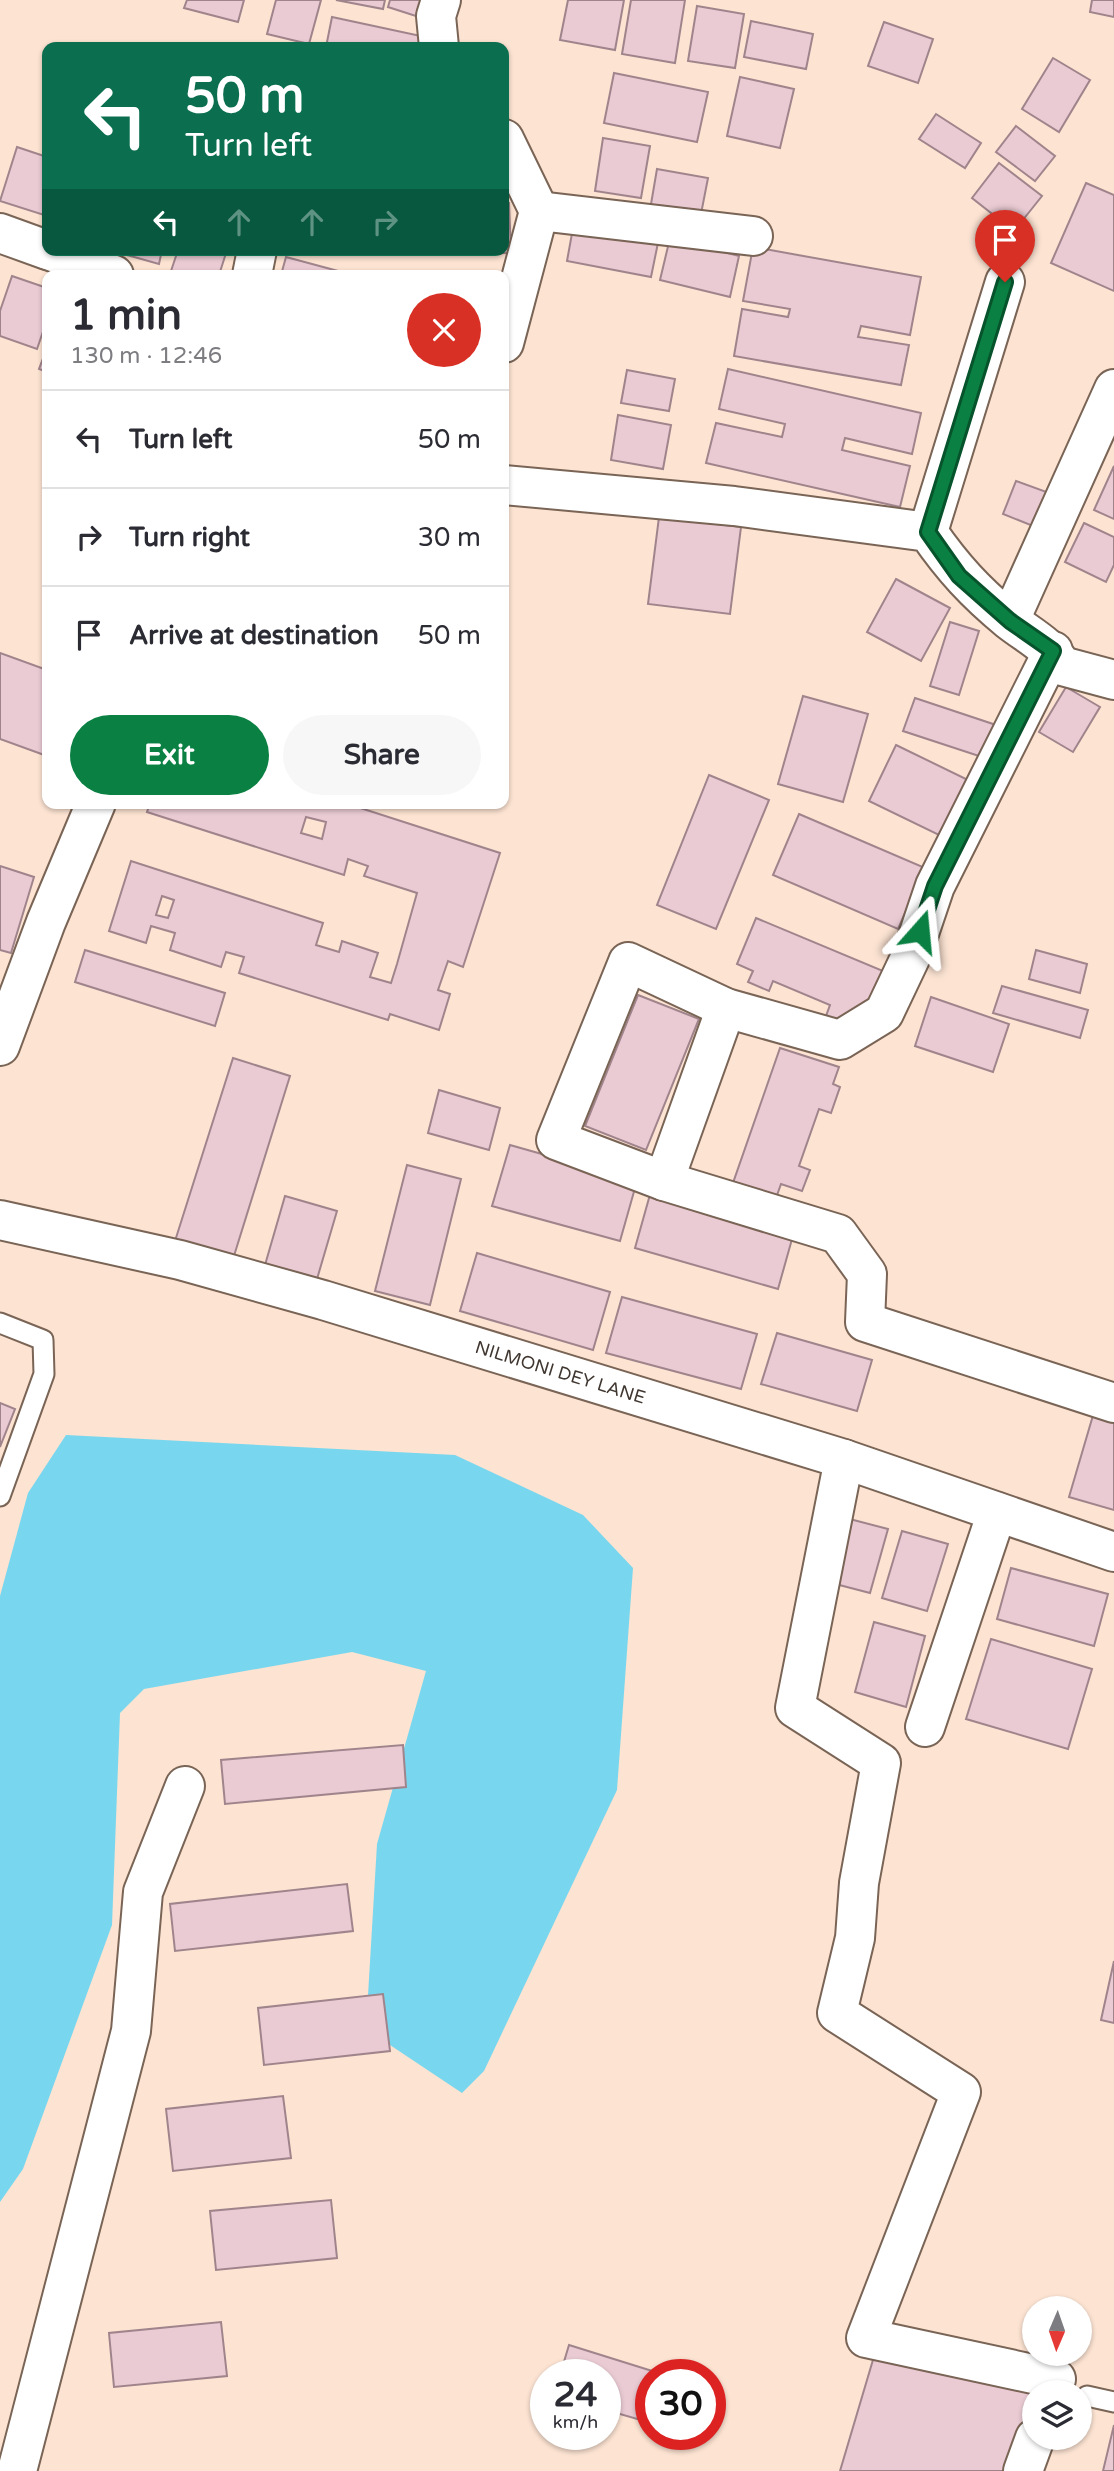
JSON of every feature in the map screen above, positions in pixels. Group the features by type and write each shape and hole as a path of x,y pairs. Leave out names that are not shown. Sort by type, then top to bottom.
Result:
{"street":[{"path":"439,42 436,16 441,0"},
{"path":"509,149 539,211 509,324"},
{"path":"539,211 753,236"},
{"path":"0,233 42,248"},
{"path":"64,256 101,270"},
{"path":"928,532 1005,282"},
{"path":"1010,621 1114,388"},
{"path":"509,485 734,506 928,532 959,576 1010,621 1053,651 1062,666 1114,680"},
{"path":"1053,651 935,886 912,954 884,1013 840,1040 726,1009 628,962 556,1140 664,1181 838,1234 867,1274 865,1322 1114,1403"},
{"path":"0,1046 46,922 93,809"},
{"path":"664,1181 726,1009"},
{"name":"NILMONI DEY LANE","path":"0,1220 180,1260 310,1296 844,1459 1114,1552"},
{"path":"844,1459 795,1708 881,1763 859,1883 855,1938 837,2013 961,2092 866,2338 1057,2380"},
{"path":"925,1727 998,1511"},
{"path":"17,2471 131,2031 143,1892 185,1786"},
{"path":"1023,2471 1031,2450"}],"lane":[{"path":"0,1322 43,1340 44,1374 0,1496"},
{"path":"1092,2398 1114,2402"}],"water":[{"path":"66,1435 455,1455 583,1515 633,1568 617,1790 484,2071 462,2093 366,2029 377,1844 426,1671 352,1652 144,1689 120,1713 112,1925 23,2169 0,2202 0,1596 28,1493"}],"building":[{"path":"187,0 244,0 238,22 184,8"},
{"path":"276,0 321,0 310,42 267,34"},
{"path":"336,0 385,0 383,9"},
{"path":"390,0 424,0 419,17 388,7"},
{"path":"568,0 624,0 615,50 560,40"},
{"path":"631,0 685,0 675,63 622,54"},
{"path":"1092,0 1114,0 1114,17 1090,12"},
{"path":"697,6 744,14 735,68 688,61"},
{"path":"332,17 430,38 429,42 327,42"},
{"path":"751,21 813,34 806,69 744,57"},
{"path":"884,22 933,39 918,83 868,66"},
{"path":"1053,58 1090,80 1059,132 1022,109"},
{"path":"614,73 708,92 697,142 604,123"},
{"path":"740,77 794,89 780,148 727,136"},
{"path":"936,114 981,143 965,168 919,139"},
{"path":"1016,126 1055,156 1035,181 996,152"},
{"path":"603,138 650,146 641,198 595,191"},
{"path":"17,147 42,155 42,214 0,201"},
{"path":"999,163 1042,196 1014,231 972,198"},
{"path":"657,169 708,178 700,219 650,210"},
{"path":"1086,183 1114,195 1114,291 1051,263"},
{"path":"509,203 511,253 509,253"},
{"path":"575,217 660,233 651,277 567,261"},
{"path":"670,238 739,256 730,297 660,280"},
{"path":"753,247 921,277 910,335 861,326 858,337 909,345 901,385 734,356 742,309 788,317 790,309 743,301"},
{"path":"131,256 161,256 159,264"},
{"path":"176,256 225,256 221,270 171,270"},
{"path":"286,257 334,270 282,270"},
{"path":"12,276 42,286 42,334 37,349 0,336 0,311"},
{"path":"728,369 921,413 912,454 845,438 842,450 910,466 900,507 706,463 716,423 782,437 785,424 719,409"},
{"path":"627,370 675,379 669,411 621,403"},
{"path":"618,415 671,425 663,469 611,460"},
{"path":"1114,466 1114,519 1094,510"},
{"path":"1016,481 1052,494 1038,528 1003,514"},
{"path":"659,517 741,527 730,614 648,604"},
{"path":"1084,523 1114,537 1114,565 1106,582 1065,562"},
{"path":"896,579 950,608 921,661 867,632"},
{"path":"950,622 979,631 959,695 930,686"},
{"path":"0,653 42,668 42,754 0,739"},
{"path":"1066,687 1100,707 1073,752 1039,732"},
{"path":"803,696 868,714 843,802 778,784"},
{"path":"915,698 996,725 985,758 903,731"},
{"path":"896,745 968,780 941,836 869,801"},
{"path":"709,775 769,800 716,929 657,905"},
{"path":"148,809 364,809 500,853 463,967 448,961 438,990 450,994 439,1030 390,1014 388,1020 239,973 244,957 226,952 221,967 170,950 175,933 151,926 146,943 109,931 131,861 323,923 316,945 339,952 342,941 378,953 370,977 391,983 417,893 364,876 368,866 348,859 344,875 147,812","holes":["306,817 326,822 322,839 301,833","162,896 174,900 168,918 156,915"]},
{"path":"799,814 925,868 898,929 773,875"},
{"path":"0,866 34,877 11,953 0,950"},
{"path":"756,918 883,971 864,1018 847,1024 826,1016 830,1005 773,981 769,991 748,982 753,971 737,964"},
{"path":"85,950 225,993 215,1026 75,982"},
{"path":"1036,950 1087,964 1080,993 1029,979"},
{"path":"1002,986 1088,1010 1080,1038 993,1013"},
{"path":"638,995 699,1019 646,1150 585,1126"},
{"path":"931,997 1009,1024 993,1072 915,1046"},
{"path":"780,1048 839,1067 833,1084 840,1087 831,1113 819,1109 799,1166 810,1170 802,1191 781,1184 776,1198 733,1183"},
{"path":"233,1058 290,1076 233,1259 175,1241"},
{"path":"439,1090 500,1108 489,1150 428,1133"},
{"path":"510,1145 637,1181 620,1241 492,1206"},
{"path":"407,1165 461,1179 430,1305 375,1291"},
{"path":"651,1191 794,1232 778,1289 635,1248"},
{"path":"285,1196 337,1211 317,1279 265,1265"},
{"path":"477,1253 610,1292 593,1350 460,1311"},
{"path":"622,1297 757,1334 741,1389 606,1353"},
{"path":"777,1333 872,1360 857,1411 761,1384"},
{"path":"0,1403 15,1409 0,1447"},
{"path":"1094,1412 1114,1418 1114,1510 1069,1497"},
{"path":"842,1517 888,1529 870,1593 824,1581"},
{"path":"902,1531 948,1544 927,1611 882,1598"},
{"path":"1011,1568 1108,1594 1094,1646 997,1619"},
{"path":"874,1622 925,1636 906,1707 855,1692"},
{"path":"991,1639 1092,1669 1068,1749 966,1719"},
{"path":"403,1745 406,1787 225,1804 221,1760"},
{"path":"347,1884 353,1931 175,1951 170,1904"},
{"path":"1114,1961 1114,2023 1101,2020"},
{"path":"383,1994 390,2051 264,2065 258,2008"},
{"path":"283,2096 291,2158 173,2171 166,2109"},
{"path":"331,2200 337,2258 216,2270 210,2211"},
{"path":"221,2322 227,2376 114,2387 109,2333"},
{"path":"878,2343 1022,2388 1022,2447 1015,2471 840,2471"},
{"path":"569,2345 614,2359 565,2359"},
{"path":"621,2361 635,2366 635,2418 621,2414"},
{"path":"1114,2425 1114,2471 1103,2471"}],"route":[{"path":"920,931 935,886 1053,651 1010,621 959,576 928,532 1005,282"}]}
